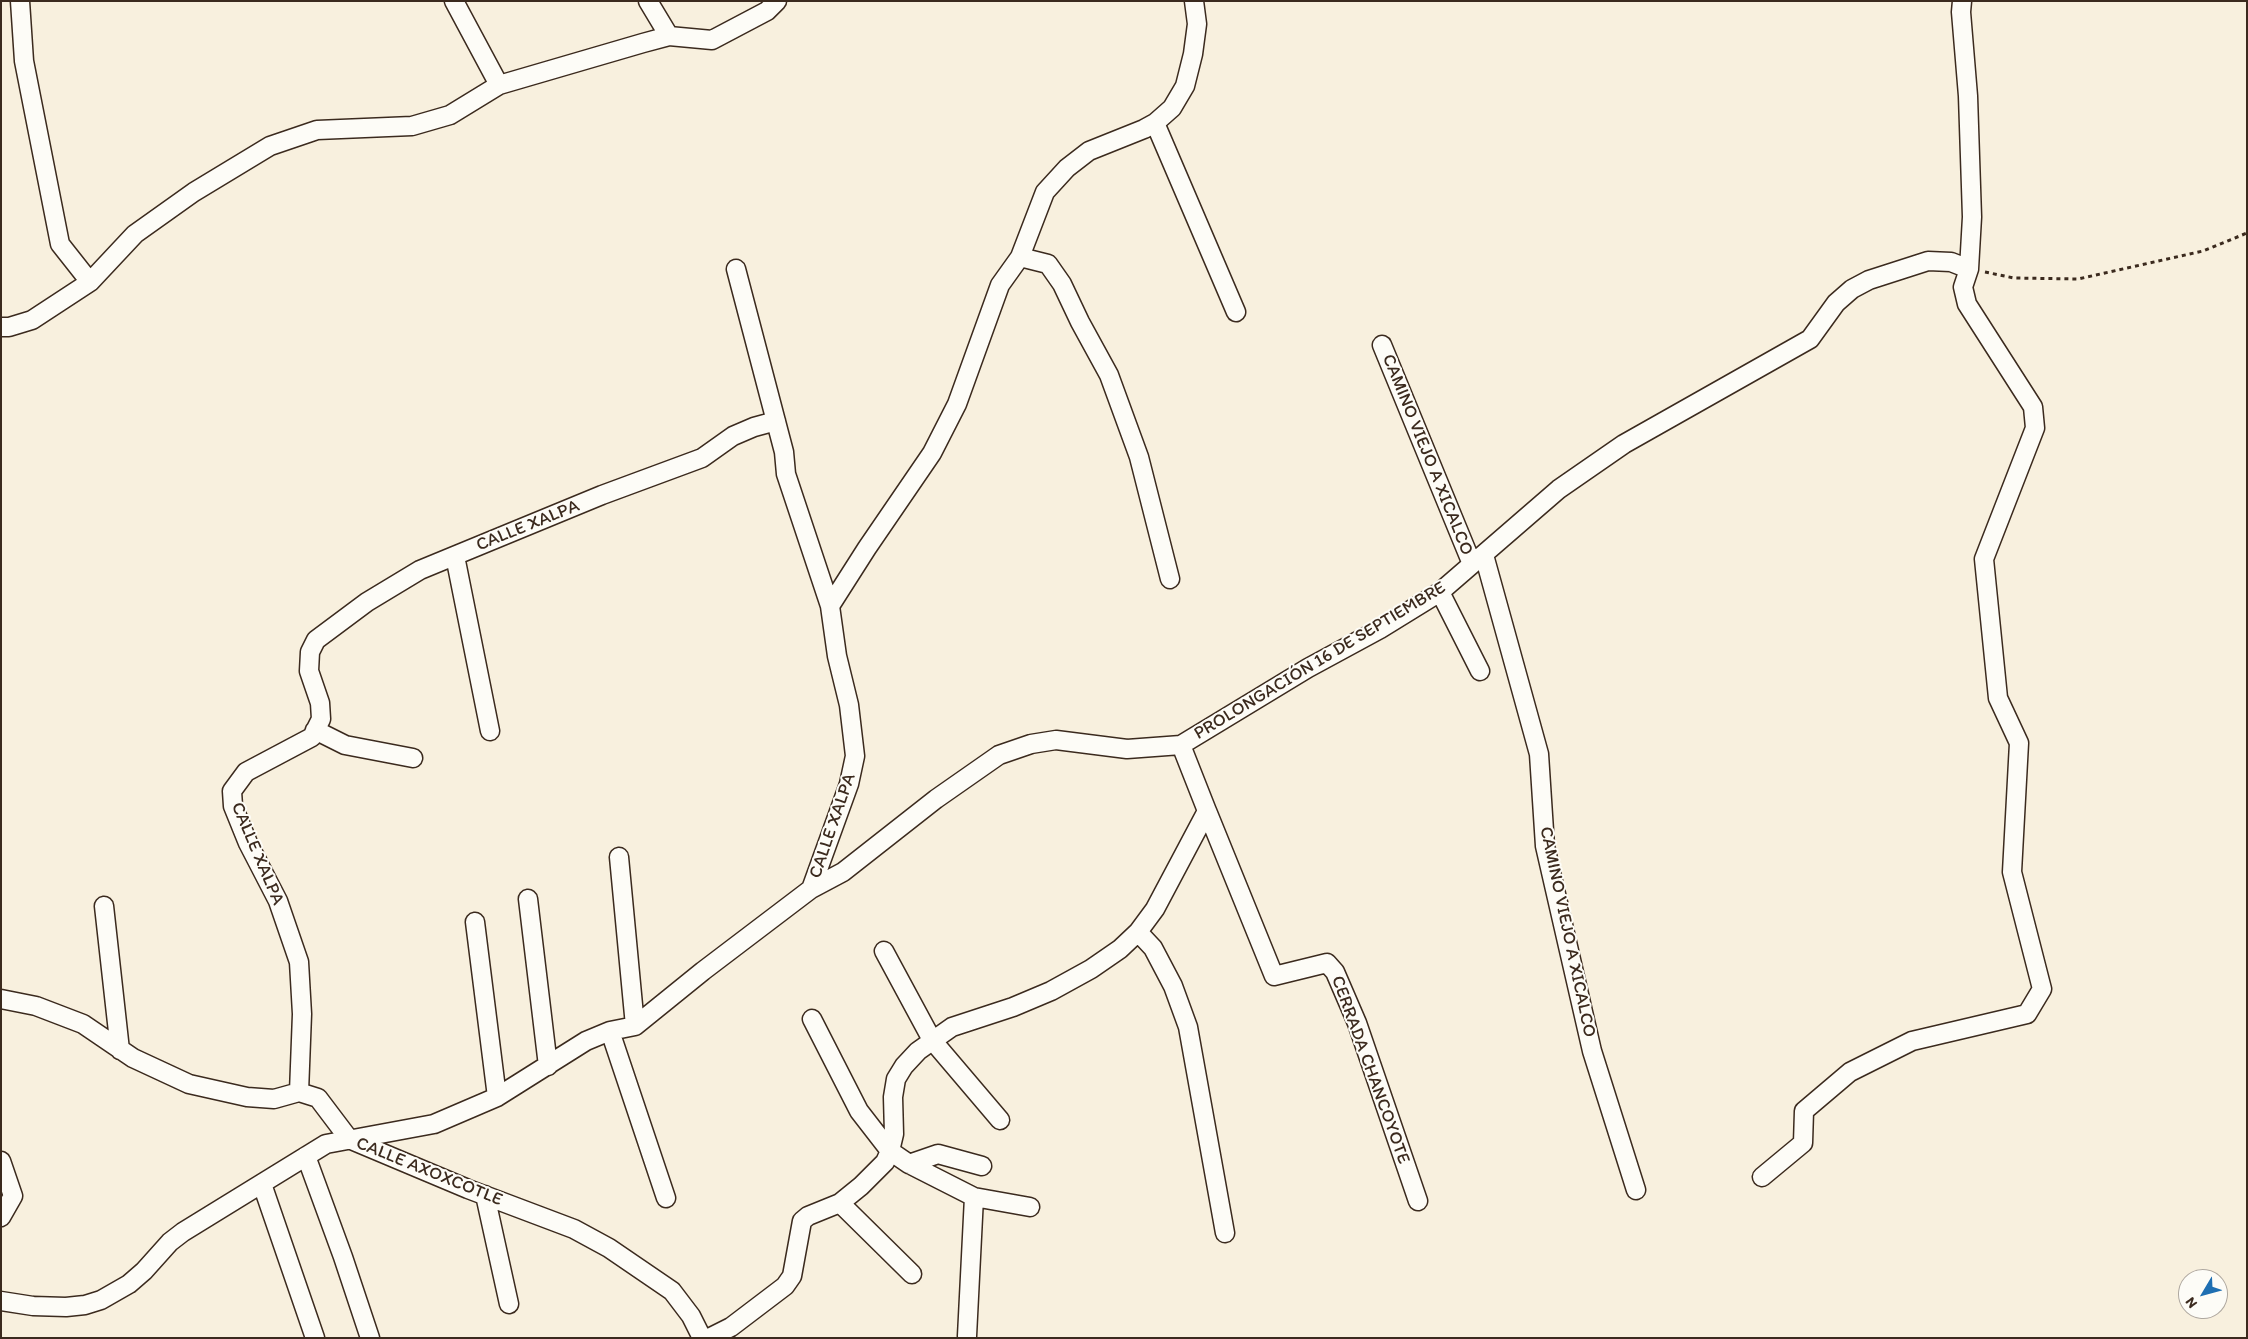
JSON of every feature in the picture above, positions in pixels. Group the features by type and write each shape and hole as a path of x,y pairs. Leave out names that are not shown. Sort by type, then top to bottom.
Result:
{"street":[{"path":"20,1 24,61 60,244 90,282"},
{"path":"454,1 500,85"},
{"path":"648,1 668,36"},
{"path":"1,327 9,327 32,320 90,282 135,234 194,192 270,146 317,130 412,126 427,122 450,115 500,85 668,36 712,40 767,11 776,1"},
{"path":"830,606 867,548 932,454 957,404 1000,285 1020,256 1045,192 1067,168 1089,151 1155,123 1172,108 1185,86 1198,24 1194,1"},
{"path":"1762,1177 1803,1144 1804,1111 1850,1072 1912,1042 2027,1014 2042,989 2012,872 2019,743 1998,698 1984,559 2035,428 2033,407 1967,304 1963,287 1970,269 1972,217 1968,96 1960,12 1962,1"},
{"path":"1155,123 1236,312"},
{"path":"1020,256 1048,264 1062,284 1109,375 1138,457 1170,579"},
{"name":"PROLONGACIÓN 16 DE SEPTIEMBRE","path":"1181,745 1308,668 1380,629 1440,592 1559,489 1624,444 1810,338 1836,303 1852,289 1868,280 1928,261 1952,262 1970,269"},
{"path":"736,269 776,421"},
{"name":"CAMINO VIEJO A XICALCO","path":"1382,345 1478,560 1539,754 1545,846 1592,1051 1636,1190"},
{"name":"CALLE XALPA","path":"299,1092 302,1014 298,962 278,901 248,843 233,806 232,790 246,772 312,736 321,719 320,703 309,671 310,652 316,640 367,602 420,570 602,495 702,458 733,436 754,427 776,421 784,452 786,474 830,606 837,656 849,705 855,756 849,784 811,889"},
{"path":"455,556 490,730"},
{"path":"1440,592 1480,670"},
{"path":"315,730 345,745 413,758"},
{"path":"1,1301 32,1306 66,1307 86,1305 101,1300 129,1284 144,1271 170,1242 183,1232 326,1144 434,1124 498,1097 586,1041 610,1031 635,1026 811,889 843,872 936,799 999,755 1031,744 1056,740 1127,749 1181,745 1207,811 1155,909 1138,932 1120,949 1091,969 1050,991 1013,1007 952,1027 932,1040 904,1066 896,1079 893,1096 894,1127 890,1151 878,1170 840,1203 808,1216 802,1221 792,1276 785,1286 731,1327 709,1338"},
{"name":"CERRADA CHANCOYOTE","path":"1207,811 1274,976 1327,963 1336,972 1356,1023 1418,1201"},
{"path":"619,857 635,1026"},
{"path":"528,899 548,1066"},
{"path":"104,906 120,1050"},
{"path":"475,922 498,1097"},
{"path":"1138,932 1153,948 1169,979 1188,1028 1225,1233"},
{"path":"884,951 932,1040 1000,1120"},
{"path":"1,999 36,1006 82,1024 133,1058 189,1084 247,1097 274,1099 299,1092"},
{"path":"812,1019 860,1111 890,1151 909,1164 974,1197 1030,1207"},
{"path":"610,1031 666,1198"},
{"name":"CALLE AXOXCOTLE","path":"299,1092 318,1098 349,1139 574,1229 609,1248 672,1291 691,1316 702,1338"},
{"path":"909,1164 938,1154 982,1166"},
{"path":"306,1156 370,1338"},
{"path":"1,1162 13,1196 1,1217"},
{"path":"262,1184 315,1338"},
{"path":"485,1195 509,1304"},
{"path":"968,1336 974,1197"},
{"path":"840,1203 912,1274"}],"path":[{"path":"1970,269 2014,278 2078,279 2203,250 2247,233"}]}
